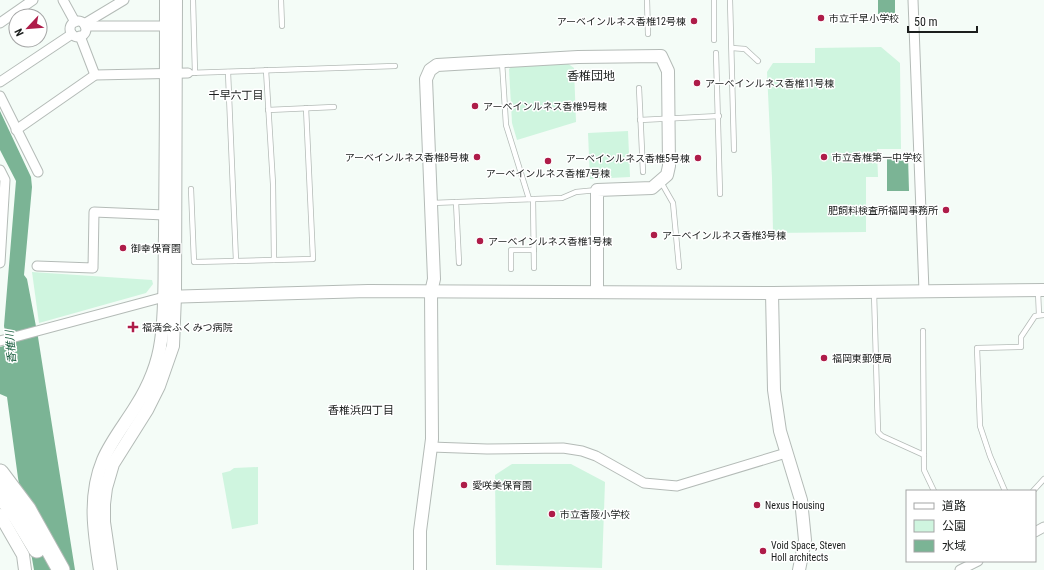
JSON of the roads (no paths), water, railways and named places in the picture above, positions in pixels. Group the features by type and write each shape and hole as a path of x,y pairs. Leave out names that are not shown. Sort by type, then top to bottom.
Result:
{"highway":[{"path":"0,473 27,509 61,570"},
{"path":"0,494 17,516 49,570"}],"street":[{"path":"0,23 33,0"},
{"path":"0,82 76,35 84,33 81,24 63,0"},
{"path":"95,75 76,35 70,27 81,24 124,0"},
{"path":"100,570 93,522 92,504 95,485 103,460 137,404 149,381 161,342 170,296 170,74 166,26 166,0"},
{"path":"112,570 104,522 106,488 113,464 147,410 162,379 173,346 165,215 170,74 176,0"},
{"path":"913,0 924,292"},
{"path":"81,24 166,26"},
{"path":"420,570 420,531 431,447 431,292 434,279 426,79 430,70 437,65 502,61 578,57 661,56 668,71 669,166 667,175 661,182 652,188 597,190 597,292"},
{"path":"16,130 95,75 192,73"},
{"path":"0,96 38,172"},
{"path":"0,170 5,180 0,261"},
{"path":"37,266 93,268 94,212 165,215"},
{"path":"0,341 170,296 368,291 772,293 1041,290"},
{"path":"772,293 774,390 780,431 801,500 805,540 799,570"},
{"path":"431,447 487,449 563,448 582,451 596,456 644,483 660,486 677,486 786,453"},
{"path":"0,515 23,555 25,570"},
{"path":"960,570 976,562"}],"lane":[{"path":"193,0 192,73 395,66"},
{"path":"281,0 282,26"},
{"path":"647,0 648,34"},
{"path":"714,0 714,40"},
{"path":"730,0 734,150"},
{"path":"732,48 745,49 758,61"},
{"path":"716,53 719,116 720,194"},
{"path":"502,61 506,125 530,199 534,268"},
{"path":"266,70 273,184 274,260"},
{"path":"228,72 236,261"},
{"path":"639,88 643,172"},
{"path":"268,110 334,107"},
{"path":"191,189 194,262 313,259 306,108"},
{"path":"640,120 719,116"},
{"path":"661,182 673,203 680,267"},
{"path":"431,203 562,198 576,192 597,190"},
{"path":"456,202 459,262"},
{"path":"511,269 511,250 534,250"},
{"path":"1005,490 990,456 980,426 977,348 1021,347 1021,337 1035,316 1041,315 1041,290"},
{"path":"874,292 878,432 882,436 924,455"},
{"path":"923,331 924,470 934,490"},
{"path":"1034,490 1044,480"}],"water":[{"path":"878,0 895,0 895,13 878,14"},
{"name":"香椎川","path":"0,111 31,177 32,187 24,275 27,279 38,337 75,570 34,570 18,478 7,397 0,394 0,347 7,345 4,326 16,181 0,150"},
{"path":"908,156 909,191 887,191 887,157"}],"place":[{"name":"市立千早小学校","path":"821,18"},
{"name":"アーベインルネス香椎12号棟","path":"694,21"},
{"name":"アーベインルネス香椎11号棟","path":"697,83"},
{"name":"アーベインルネス香椎9号棟","path":"475,106"},
{"name":"アーベインルネス香椎8号棟","path":"477,157"},
{"name":"市立香椎第一中学校","path":"824,157"},
{"name":"アーベインルネス香椎5号棟","path":"698,158"},
{"name":"アーベインルネス香椎7号棟","path":"548,161"},
{"name":"肥飼料検査所福岡事務所","path":"946,210"},
{"name":"アーベインルネス香椎3号棟","path":"654,235"},
{"name":"アーベインルネス香椎1号棟","path":"480,241"},
{"name":"御幸保育園","path":"123,248"},
{"name":"福満会ふくみつ病院","path":"133,327"},
{"name":"福岡東郵便局","path":"824,358"},
{"name":"愛咲美保育園","path":"464,485"},
{"name":"Nexus Housing","path":"757,505"},
{"name":"市立香陵小学校","path":"552,514"},
{"name":"Void Space, Steven Holl architects","path":"763,551"}],"district":[{"name":"香椎団地","path":"591,76"},
{"name":"千早六丁目","path":"236,95"},
{"name":"香椎浜四丁目","path":"361,410"}]}
